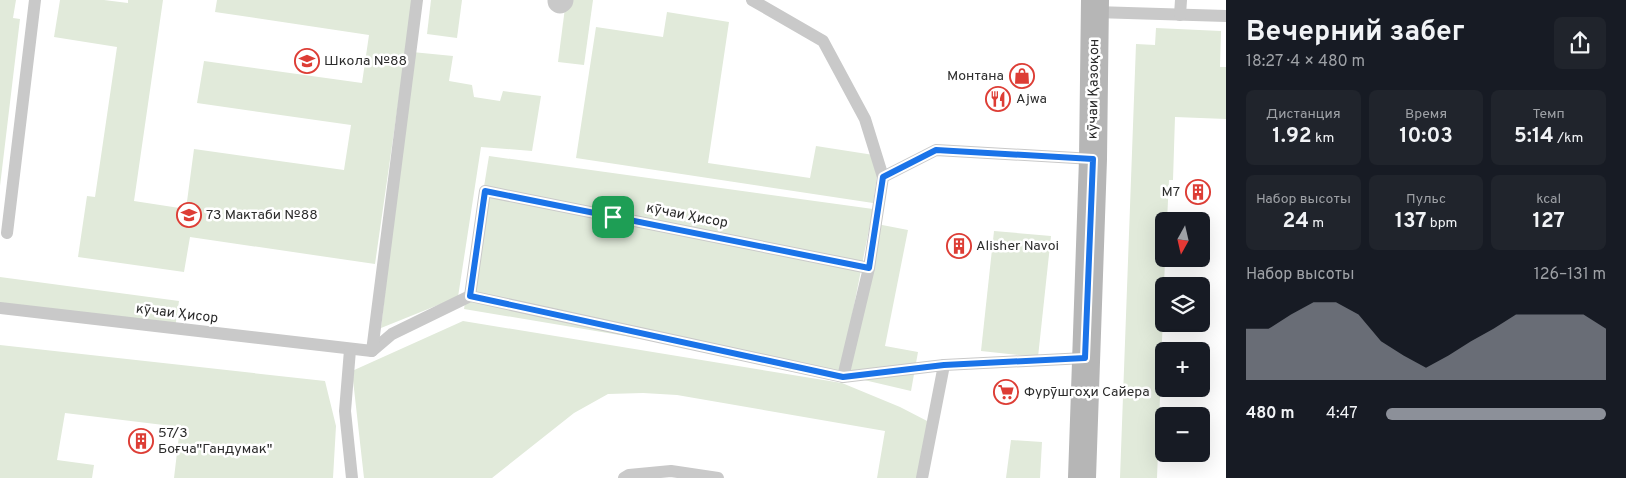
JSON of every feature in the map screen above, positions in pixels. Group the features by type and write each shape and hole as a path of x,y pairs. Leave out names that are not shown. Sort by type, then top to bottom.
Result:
{"street":[{"name":"кӯчаи Қазоқон","path":"1082,478 1093,159 1095,6"}],"lane":[{"path":"7,233 35,0"},
{"path":"372,351 416,0"},
{"path":"752,0 824,40 837,69 865,119 883,177 869,268 843,377"},
{"path":"1180,15 1181,0"},
{"path":"1095,6 1180,15 1226,16"},
{"path":"883,177 936,150 1093,159"},
{"name":"кӯчаи Ҳисор","path":"470,296 485,191 869,268"},
{"path":"372,351 392,334 470,296 843,377 944,365 1085,358"},
{"name":"кӯчаи Ҳисор","path":"0,308 350,350 372,351"},
{"path":"350,350 345,411 352,478"},
{"path":"922,478 944,365"},
{"path":"624,478 629,475 671,471 718,478"}],"green space":[{"path":"0,0 16,0 13,18 20,19 0,186"},
{"path":"60,0 104,0 128,3 128,0 163,0 134,201 186,209 194,149 344,170 351,125 197,103 204,61 362,83 369,35 215,12 217,0 413,0 375,264 190,237 184,272 78,257 87,196 95,197 117,47 54,37"},
{"path":"431,0 462,0 457,38 427,34"},
{"path":"566,0 593,0 584,65 558,62"},
{"path":"667,12 729,22 708,163 810,178 816,146 880,156 873,203 576,158 596,27 663,37"},
{"path":"1156,28 1221,31 1220,67 1226,67 1226,119 1175,117 1173,180 1169,180 1167,212 1155,212 1155,268 1165,268 1164,277 1155,277 1155,332 1162,332 1162,342 1155,342 1155,397 1160,397 1160,407 1155,407 1155,462 1158,462 1157,478 1120,478 1136,44 1155,45"},
{"path":"412,52 453,56 449,81 472,85 474,97 500,101 503,91 541,96 532,151 481,147 458,297 381,328"},
{"path":"489,156 873,209 841,372 464,309"},
{"path":"877,224 908,230 885,346 918,352 911,391 847,376"},
{"path":"994,231 1051,236 1038,357 981,351"},
{"path":"0,277 179,301 175,328 0,305"},
{"path":"463,321 842,383 900,407 931,423 917,478 877,478 885,431 677,395 643,393 608,394 574,413 492,478 364,478 352,371"},
{"path":"0,345 325,381 336,426 333,478 174,478 180,427 65,413 57,460 94,465 92,478 0,478"},
{"path":"1011,440 1042,442 1040,478 1006,478"}],"place":[{"name":"Школа №88","path":"307,61"},
{"name":"Монтана","path":"1022,76"},
{"name":"Ajwa","path":"998,99"},
{"name":"М7","path":"1198,192"},
{"name":"73 Мактаби №88","path":"189,215"},
{"name":"Alisher Navoi","path":"959,246"},
{"name":"Фурӯшгоҳи Сайера","path":"1006,392"},
{"name":"57/3 Боғча\"Гандумак\"","path":"141,441"}],"route":[{"path":"936,150 1093,159 1085,358 944,365 843,377 470,296 485,191 613,217 869,268 883,177 936,150"}]}
